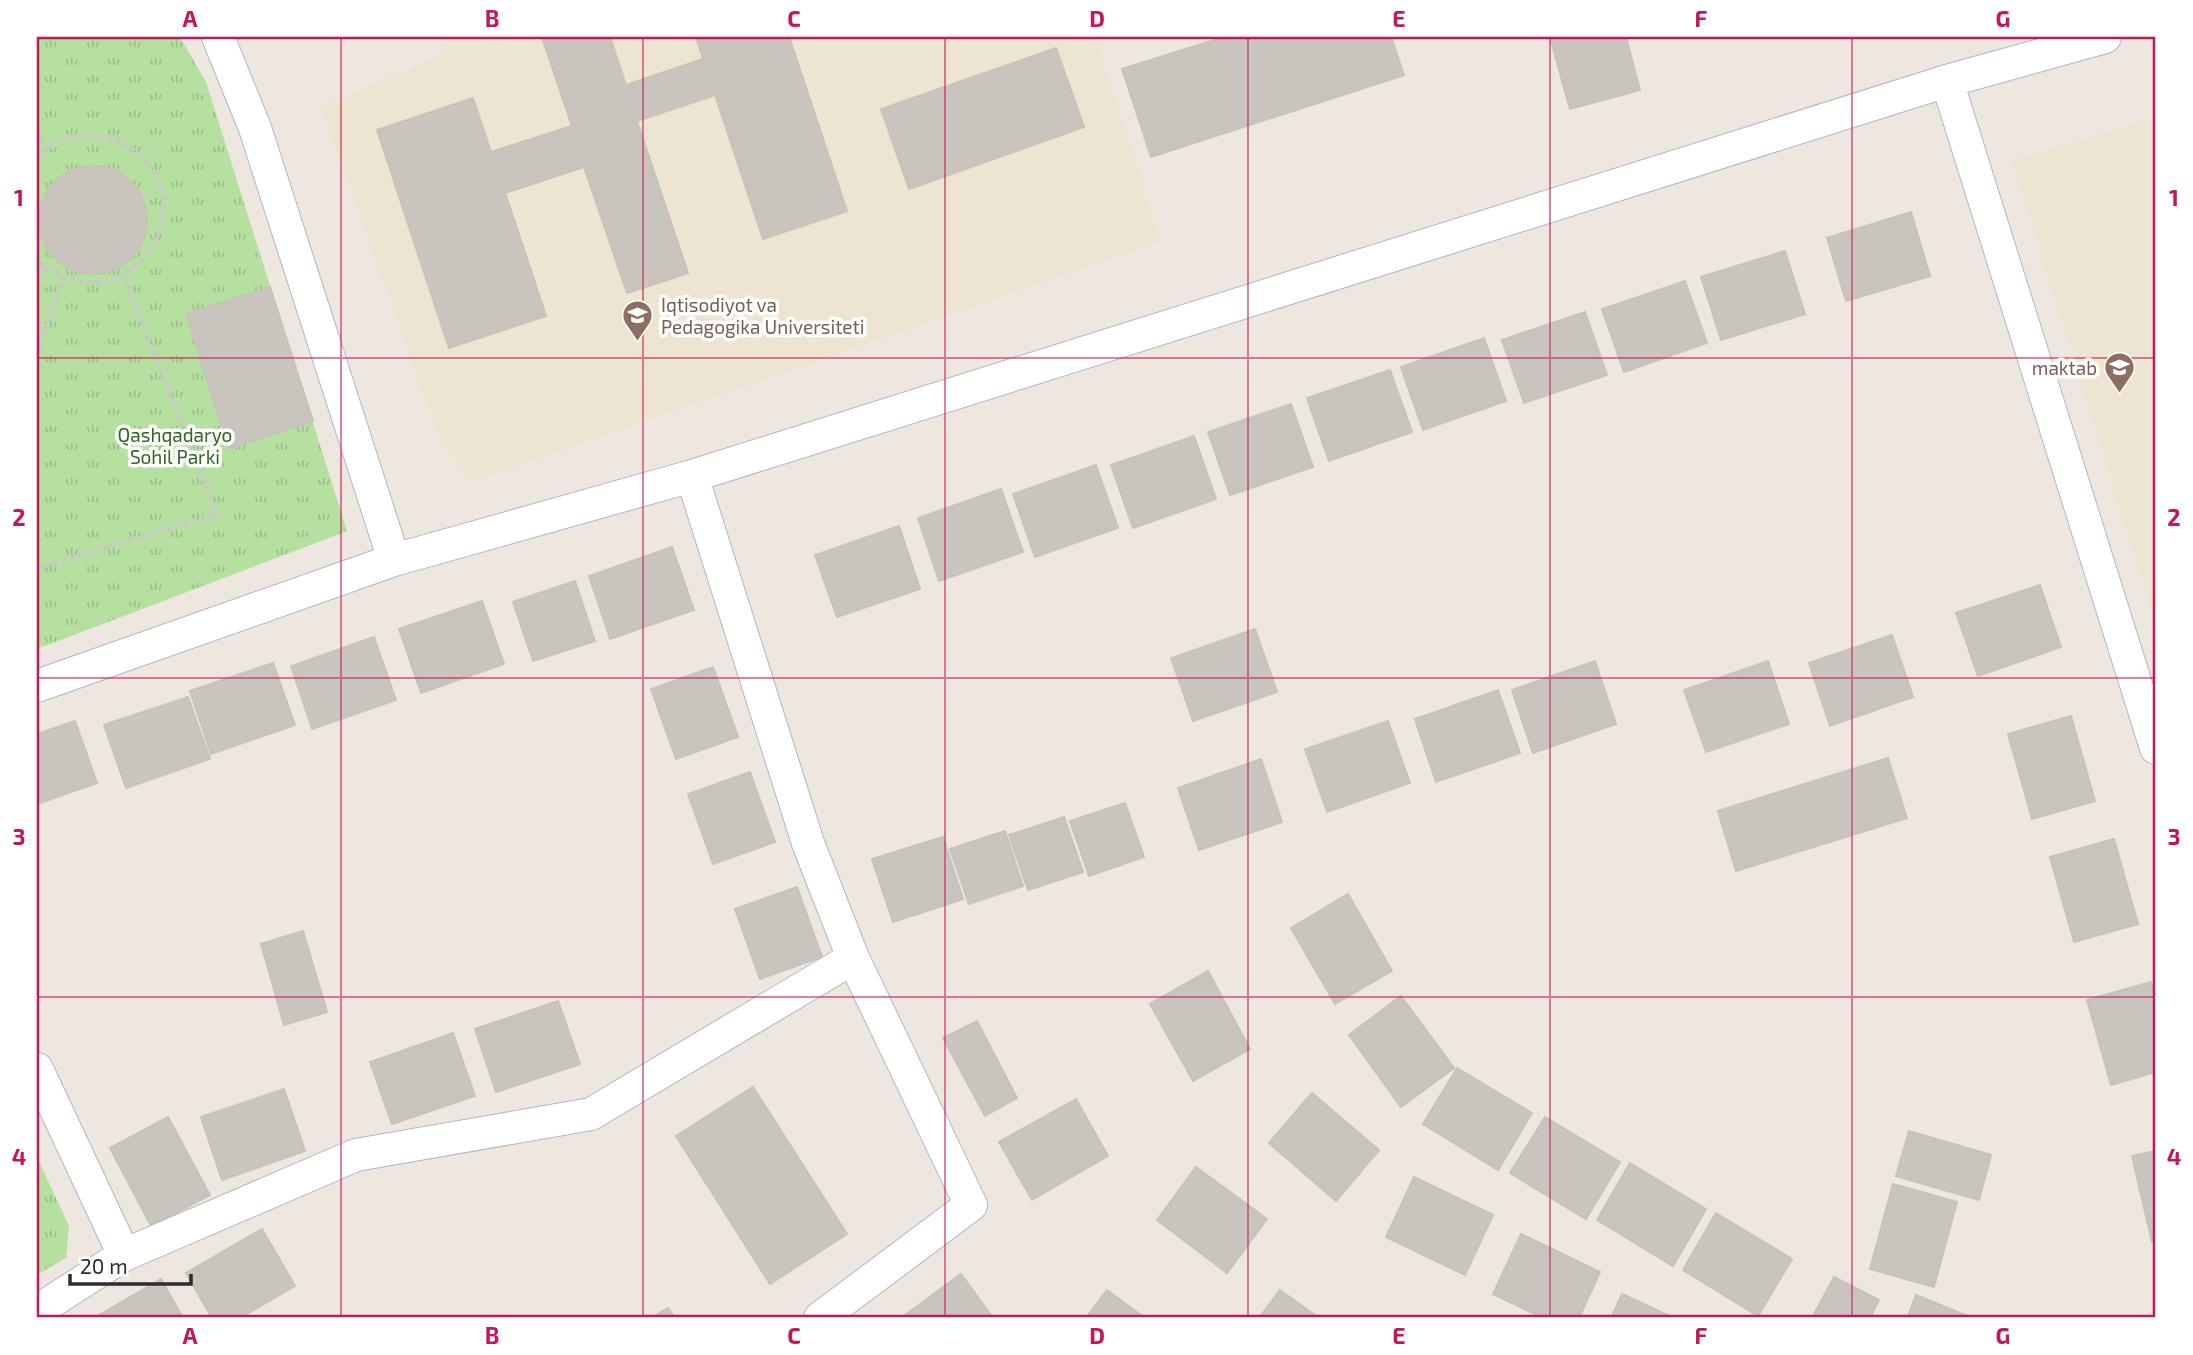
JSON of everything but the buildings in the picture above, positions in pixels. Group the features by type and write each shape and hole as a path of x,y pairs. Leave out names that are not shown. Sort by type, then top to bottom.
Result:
{"street":[{"path":"218,37 255,128 394,560"},
{"path":"37,686 394,560 692,476 1947,81 2105,37"},
{"path":"1947,81 2156,748"},
{"path":"692,476 808,843 853,958 971,1205 820,1318"},
{"path":"37,1311 124,1255 356,1155 592,1114 853,958"},
{"path":"37,1069 124,1255"}],"path":[{"path":"37,132 47,148"},
{"path":"37,158 47,148 70,137 95,135 120,141 142,156 156,174 163,197 160,232 143,262 124,276 102,283 78,283 62,278 37,261"},
{"path":"37,279 47,269"},
{"path":"37,568 217,514 124,276"},
{"path":"37,353 62,278"}],"shaded area":[{"name":"Iqtisodiyot va Pedagogika Universiteti","path":"439,37 1095,37 1161,241 474,481 441,444 321,107 444,54"},
{"name":"maktab","path":"2156,117 2156,626 2012,161"}],"green space":[{"name":"Qashqadaryo Sohil Parki","path":"37,37 180,37 206,82 347,531 37,649"},
{"path":"37,1157 69,1226 66,1258 37,1275"}],"place":[{"name":"Iqtisodiyot va Pedagogika Universiteti","path":"638,342"},
{"name":"maktab","path":"2120,394"}]}
